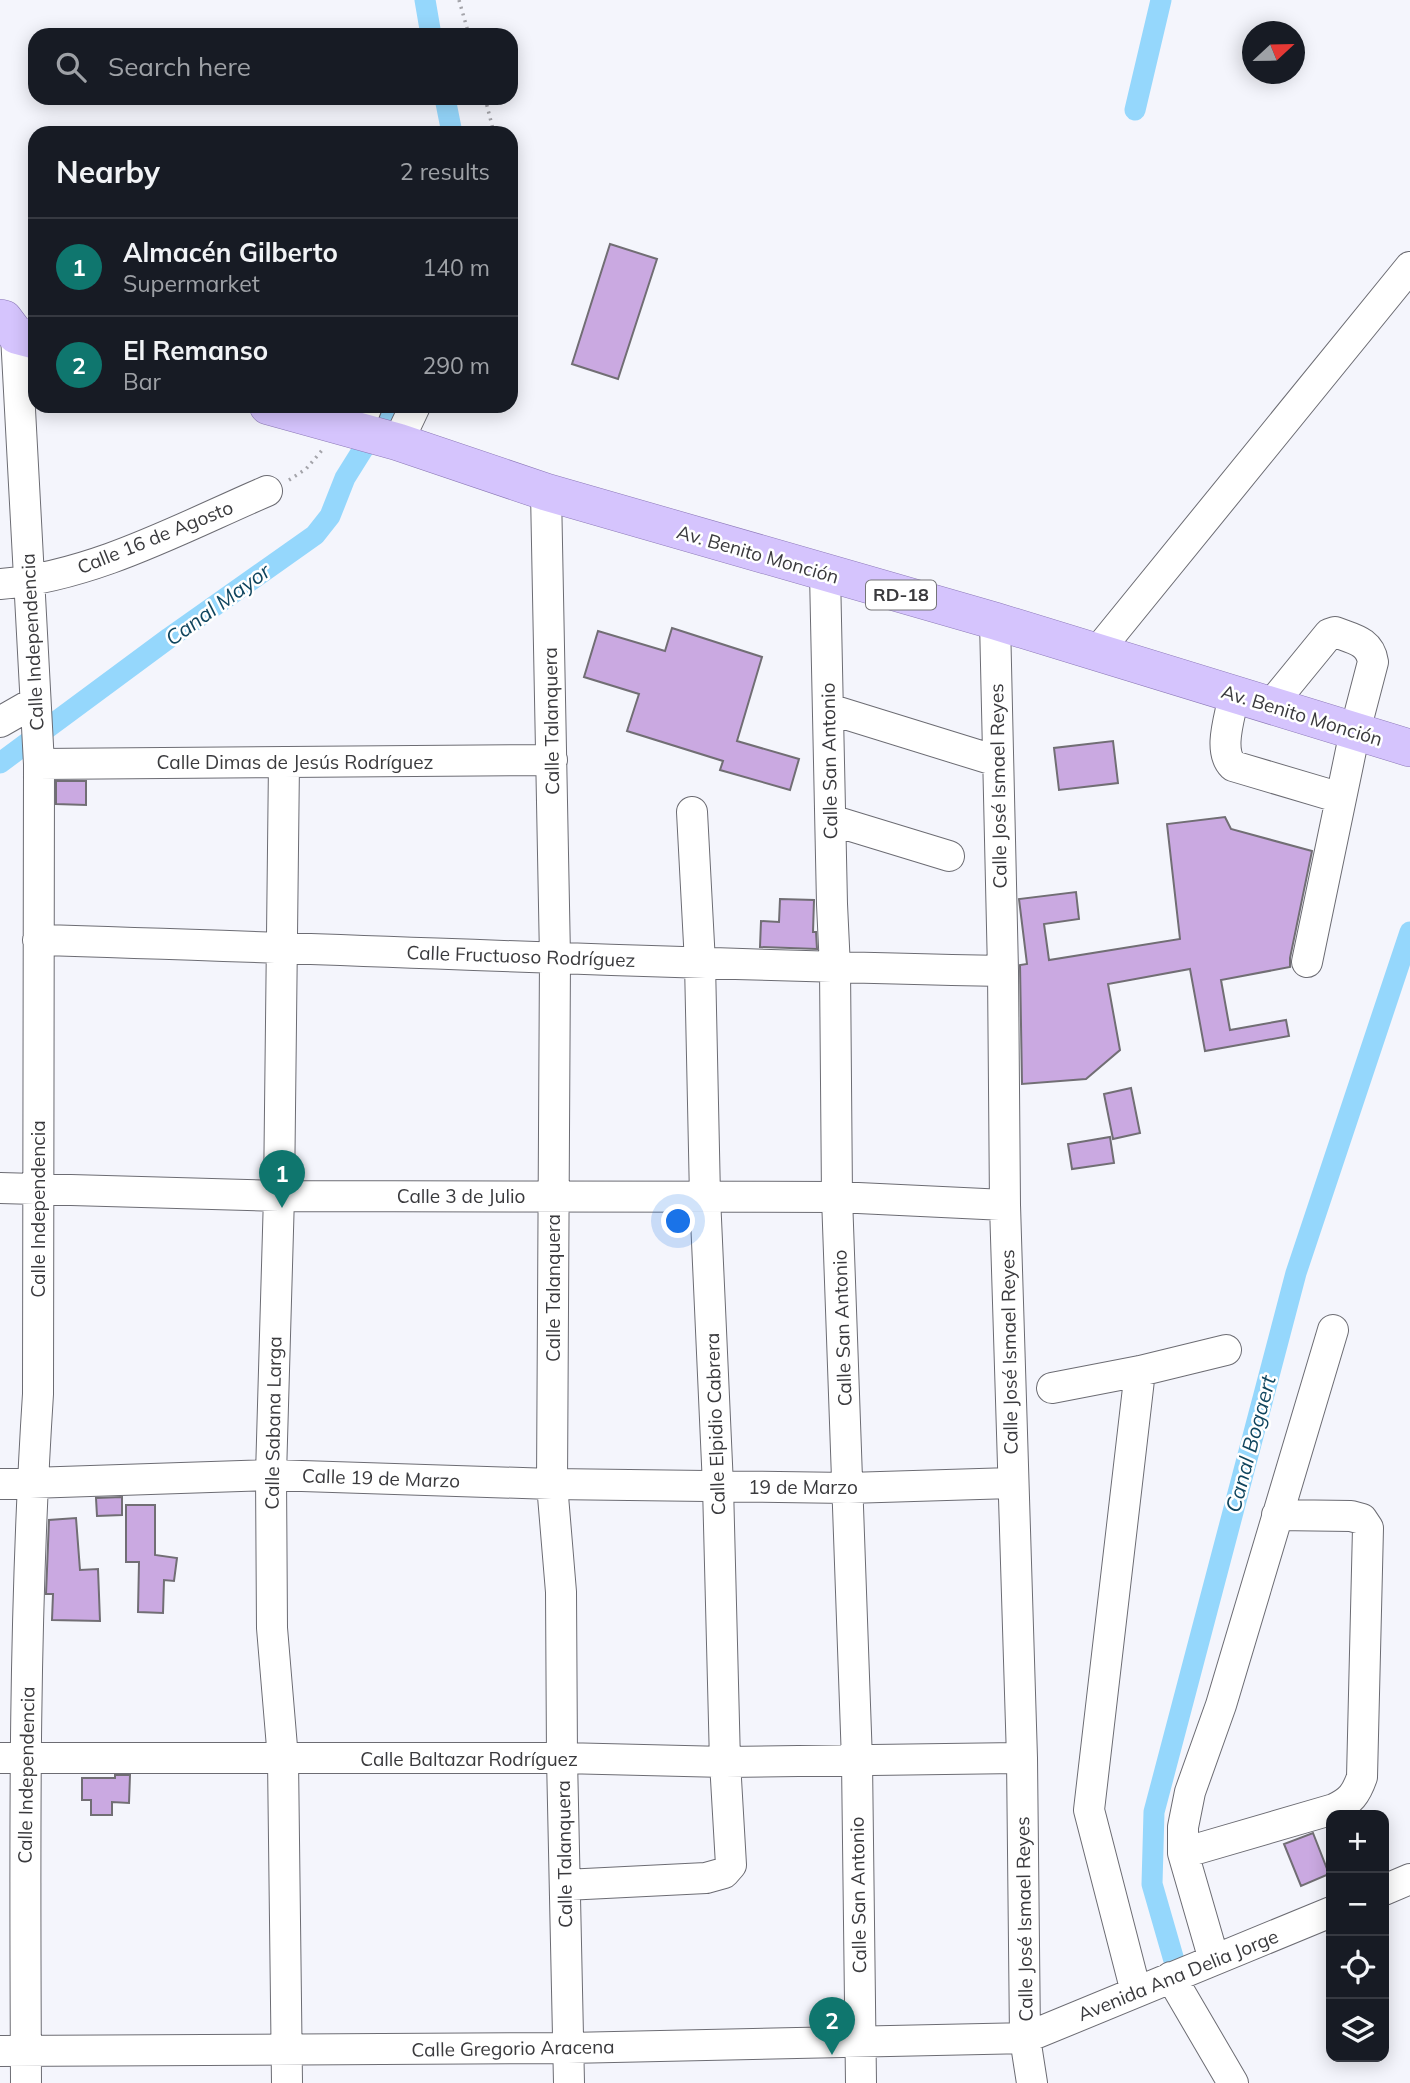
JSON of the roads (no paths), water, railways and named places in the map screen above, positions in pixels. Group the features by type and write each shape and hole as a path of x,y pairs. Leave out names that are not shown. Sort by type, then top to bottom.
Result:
{"main road":[{"name":"Av. Benito Monción","path":"303,413 352,423 395,441 546,492 995,621 1410,748"}],"street":[{"path":"1097,652 1410,267"},
{"name":"Calle Independencia","path":"13,335 15,583 35,708 39,761 38,1394 12,1758 13,2051 26,2083"},
{"path":"395,441 411,413"},
{"name":"Calle 16 de Agosto","path":"15,583 78,570 267,491"},
{"name":"Calle Talanquera","path":"546,492 555,957 552,1484 561,1592 569,2083"},
{"name":"Calle San Antonio","path":"825,573 835,968 837,1198 857,1761 861,2083"},
{"name":"Calle José Ismael Reyes","path":"995,621 1005,1205 1022,1758 1025,2038 1032,2083"},
{"path":"1271,705 1323,640 1335,632 1368,646 1372,652 1373,662 1355,731 1307,962"},
{"path":"1234,694 1224,750 1227,760 1233,766 1341,798"},
{"path":"0,722 35,708"},
{"path":"829,709 997,761"},
{"name":"Calle Dimas de Jesús Rodríguez","path":"39,761 552,760"},
{"name":"Calle Sabana Larga","path":"284,762 279,1196 271,1475 272,1628 283,1759 286,2083"},
{"name":"Calle Elpidio Cabrera","path":"565,1885 706,1878 724,1874 731,1865 705,1197 700,963 692,812"},
{"path":"831,820 949,856"},
{"name":"Calle Fructuoso Rodríguez","path":"38,940 835,968 1003,971"},
{"name":"Calle 3 de Julio","path":"0,1188 279,1196 837,1198 1005,1205"},
{"path":"1214,1960 1183,1853 1183,1827 1190,1792 1221,1704 1333,1330"},
{"path":"1052,1388 1140,1371 1226,1350"},
{"path":"1136,1992 1089,1810 1140,1371"},
{"name":"Calle 19 de Marzo","path":"0,1484 271,1475 552,1484"},
{"name":"19 de Marzo","path":"552,1484 848,1488 1012,1483"},
{"path":"1183,1853 1334,1809 1356,1794 1362,1777 1368,1528 1362,1519 1351,1517 1277,1515"},
{"name":"Calle Baltazar Rodríguez","path":"12,1758 562,1758 725,1762 1022,1758"},
{"path":"1389,1888 1410,1879"},
{"name":"Avenida Ana Delia Jorge","path":"1025,2038 1326,1914"},
{"path":"1171,1978 1233,2083"},
{"name":"Calle Gregorio Aracena","path":"13,2051 568,2048 1025,2038"}],"waterway":[{"name":"Canal Mayor","path":"425,0 430,28"},
{"path":"1135,110 1161,0"},
{"name":"Canal Mayor","path":"446,105 451,126"},
{"name":"Canal Mayor","path":"0,763 169,638 315,535 330,516 345,478 386,413"},
{"name":"Canal Bogaert","path":"1175,1964 1152,1884 1154,1812 1296,1273 1410,932"}],"place":[{"name":"Almacén Gilberto","path":"282,1208"},
{"name":"El Remanso","path":"832,2055"}]}
